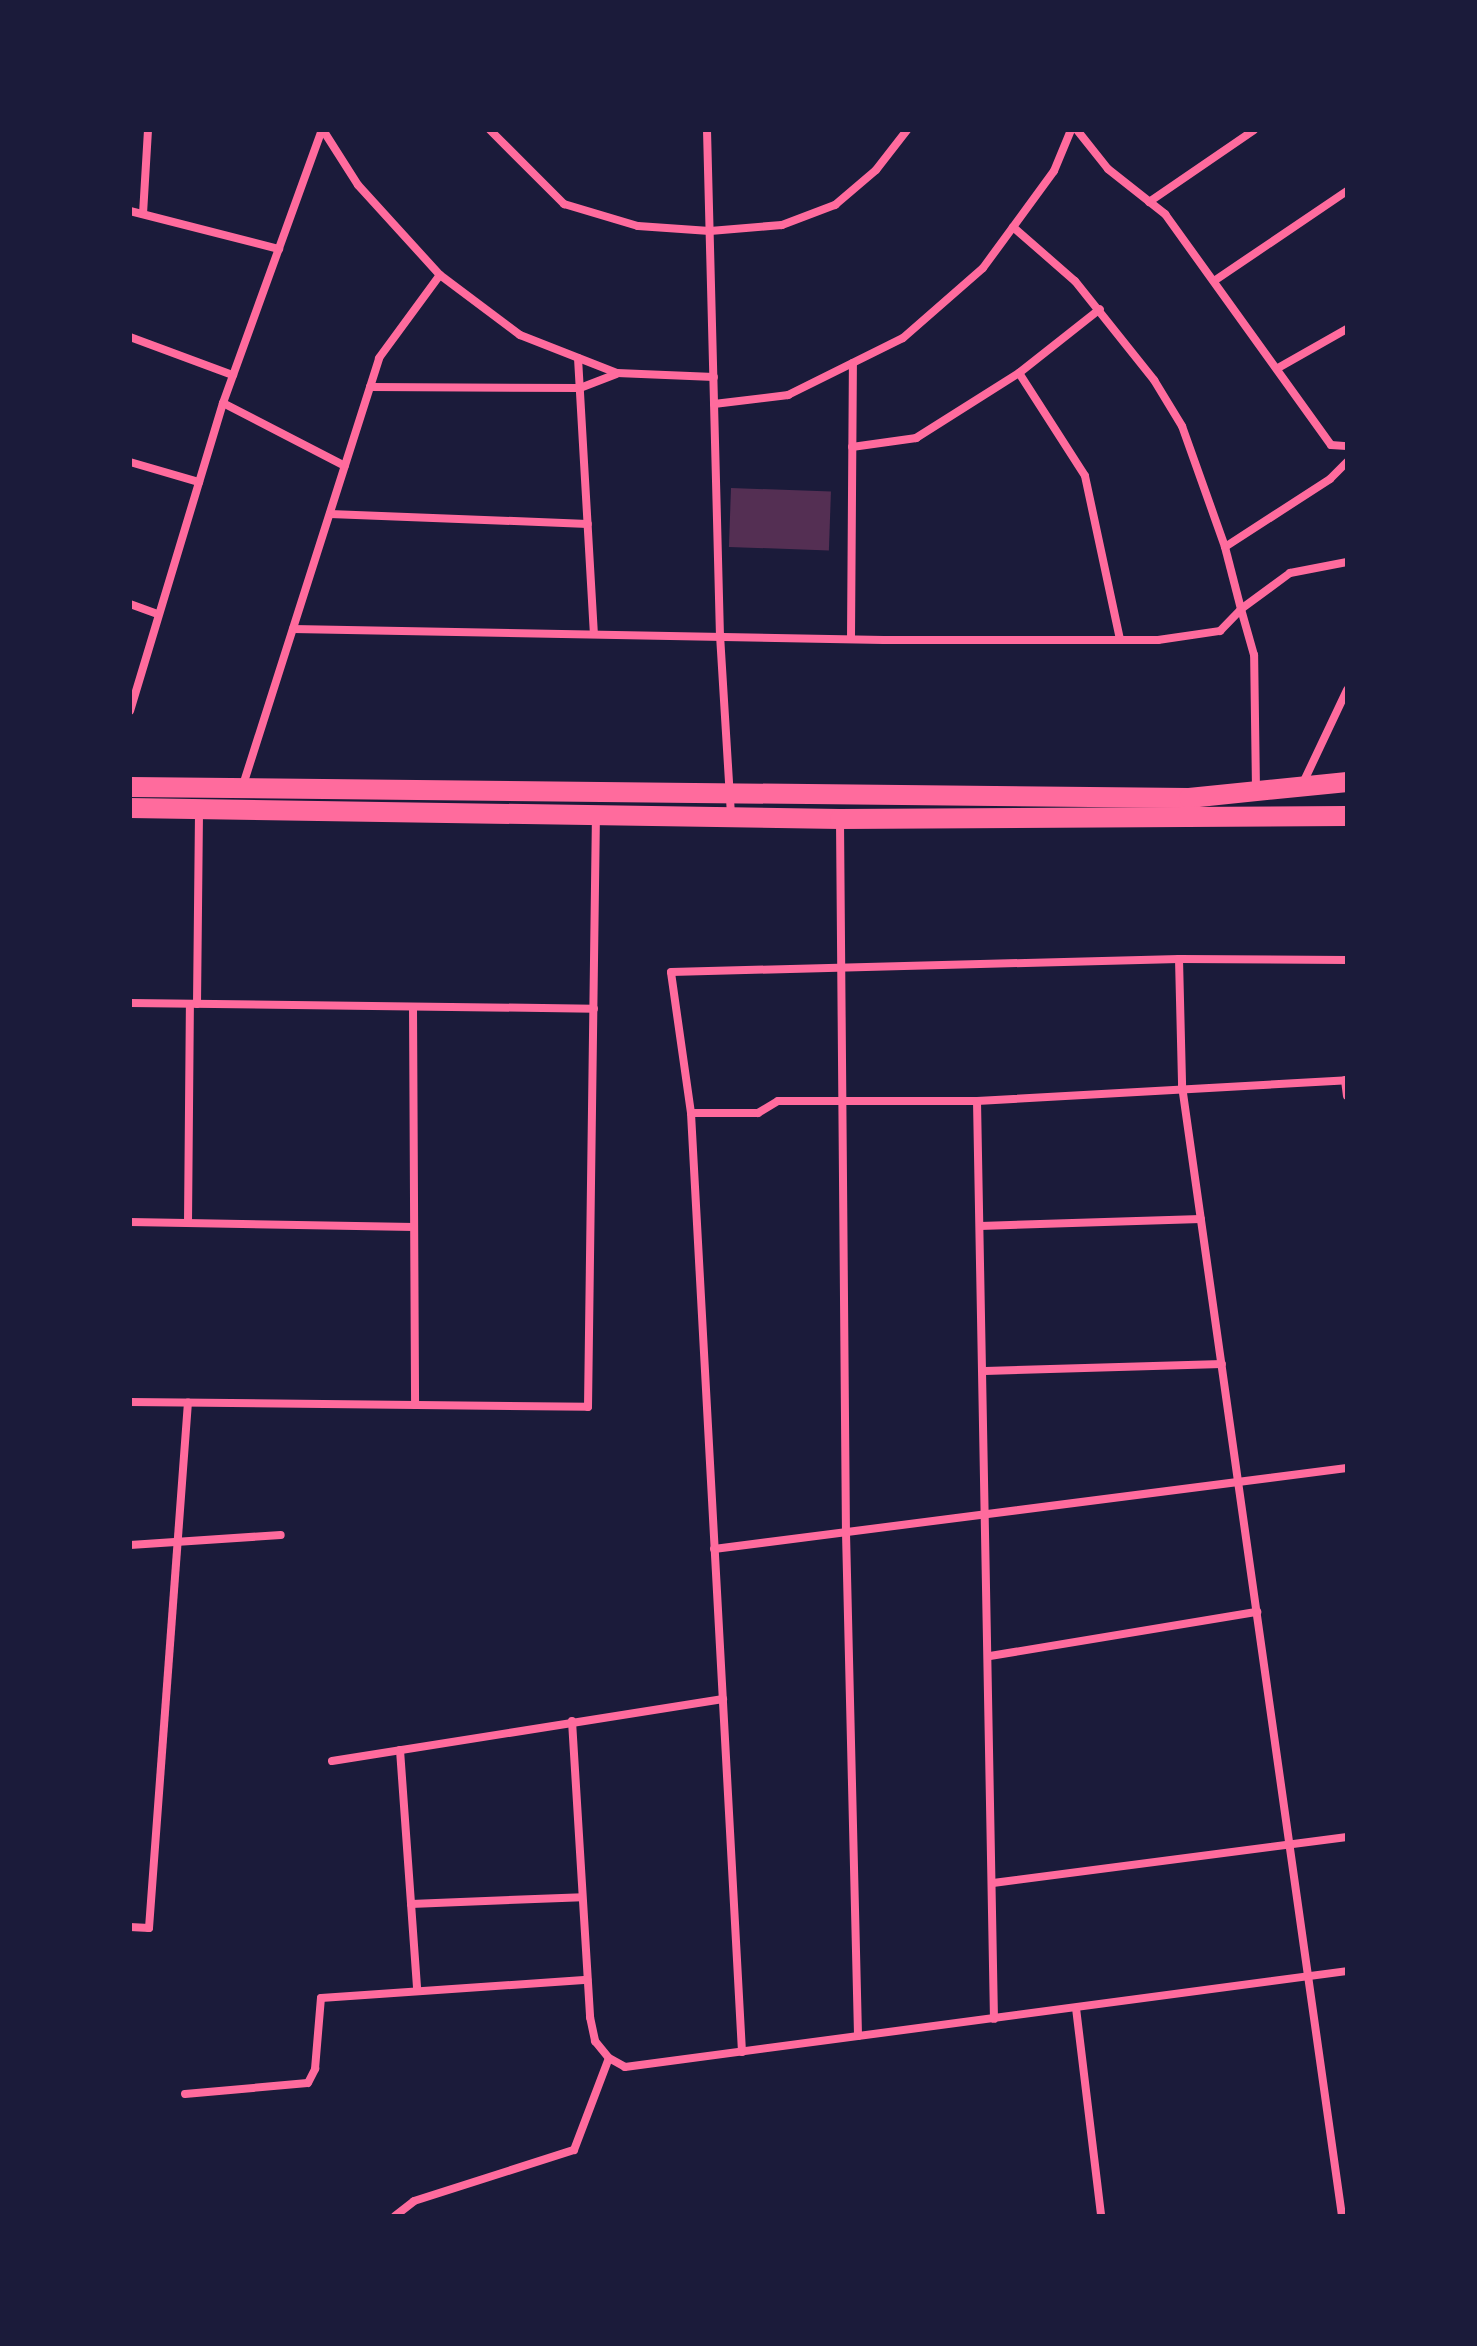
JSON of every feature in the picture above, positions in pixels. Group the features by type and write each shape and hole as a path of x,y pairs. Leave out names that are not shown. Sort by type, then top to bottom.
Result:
{"highway":[{"path":"130,787 1189,798 1347,782"},
{"path":"130,808 840,819 1347,816"}],"street":[{"path":"143,214 148,130"},
{"path":"130,711 223,403 322,130"},
{"path":"322,130 358,185 440,275 520,335 617,373 714,377"},
{"path":"490,130 564,204 638,226 710,231 782,225 835,205 876,170 907,130"},
{"path":"707,130 720,635 731,817"},
{"path":"714,404 788,395 903,338 983,268 1054,171 1071,130"},
{"path":"1077,130 1108,169 1165,214 1331,445 1347,446"},
{"path":"1149,202 1254,130"},
{"path":"1214,281 1347,191"},
{"path":"130,211 279,249"},
{"path":"1013,227 1100,309 1154,380 1182,426 1225,547 1254,655 1256,791"},
{"path":"242,789 379,358 440,275"},
{"path":"852,447 916,438 1019,373 1100,309"},
{"path":"1278,368 1347,329"},
{"path":"130,337 233,375"},
{"path":"578,358 594,634"},
{"path":"851,638 853,363"},
{"path":"370,387 580,388 617,373"},
{"path":"1019,373 1085,476 1120,639"},
{"path":"223,403 345,466"},
{"path":"130,462 199,482"},
{"path":"1225,547 1330,479 1347,462"},
{"path":"330,514 588,524"},
{"path":"293,629 1158,640 1220,631 1241,609 1290,573 1347,562"},
{"path":"130,604 158,614"},
{"path":"1301,787 1347,690"},
{"path":"188,1223 199,809"},
{"path":"130,1402 588,1407 596,815"},
{"path":"840,819 846,1533 858,2036"},
{"path":"1179,959 1182,1086 1342,2216"},
{"path":"742,2052 691,1113 671,972 841,971 1179,959 1347,960"},
{"path":"130,1003 594,1009"},
{"path":"413,1007 415,1405"},
{"path":"691,1113 758,1113 778,1101 977,1101 1182,1086 1346,1080 1347,1096"},
{"path":"977,1101 988,1513 994,2019"},
{"path":"980,1226 1201,1219"},
{"path":"130,1222 414,1227"},
{"path":"985,1371 1222,1364"},
{"path":"130,1927 149,1928 188,1402"},
{"path":"714,1549 988,1513 1240,1486 1347,1468"},
{"path":"130,1545 177,1546 281,1535"},
{"path":"990,1656 1257,1612"},
{"path":"332,1761 723,1699"},
{"path":"572,1721 587,1980 595,2041 609,2058 625,2067 651,2067 742,2052 1347,1971"},
{"path":"400,1750 417,1990"},
{"path":"993,1883 1347,1837"},
{"path":"411,1904 582,1897"},
{"path":"185,2094 308,2083 315,2069 321,1998 587,1980"},
{"path":"1076,2008 1101,2216"},
{"path":"395,2216 414,2201 574,2150 609,2058"}],"building":[{"path":"731,488 831,491 829,550 729,547"}]}
